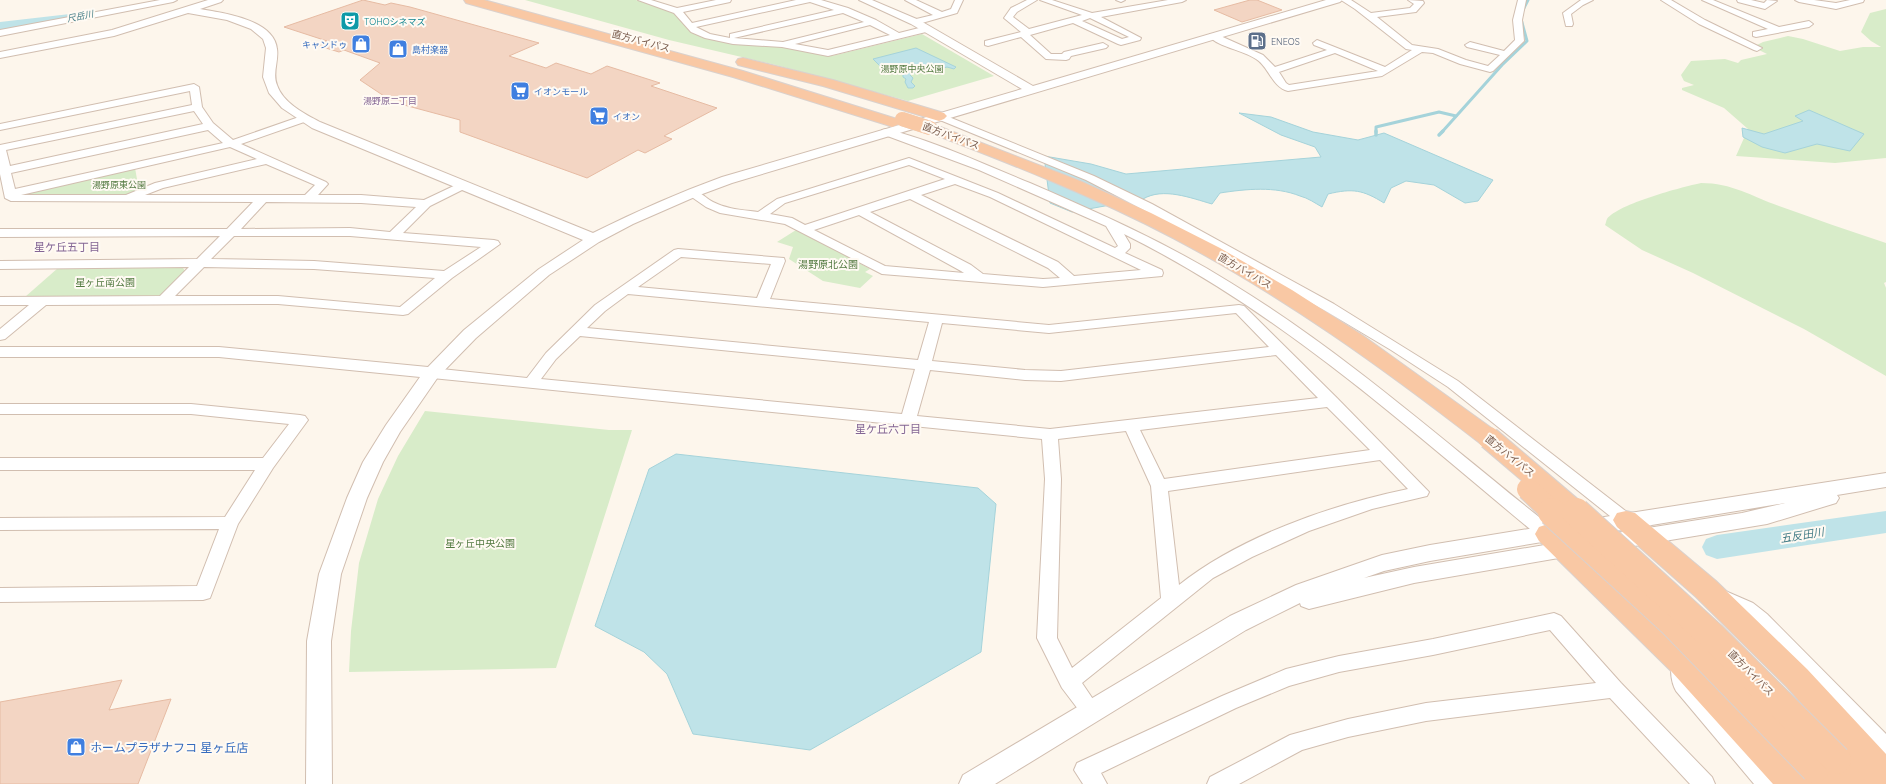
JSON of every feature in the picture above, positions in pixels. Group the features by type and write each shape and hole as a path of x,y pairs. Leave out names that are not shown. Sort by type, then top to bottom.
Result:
{"highway":[{"path":"456,0 556,21"},
{"name":"直方バイパス","path":"470,0 592,31 738,74 893,124 929,125 1018,170 1142,225 1204,259 1258,290 1338,342 1481,441 1533,493 1674,623 1818,774 1858,784"},
{"name":"直方バイパス","path":"492,0 556,21"},
{"path":"509,0 556,21"},
{"path":"592,31 770,68 836,85 929,125"},
{"path":"1626,520 1706,590 1796,678 1886,777"},
{"path":"1556,542 1681,662 1818,774"}],"street":[{"path":"0,33 172,0"},
{"path":"0,55 114,33 218,0"},
{"path":"642,0 677,11 690,26 700,34 719,39 782,44 828,53 927,29"},
{"path":"655,3 665,0"},
{"path":"677,11 727,0"},
{"path":"690,26 807,0"},
{"path":"813,0 845,10 873,22 898,36"},
{"path":"829,4 840,0"},
{"path":"864,0 927,29 1031,90"},
{"path":"909,0 941,15"},
{"path":"914,22 954,11 959,0"},
{"path":"1033,0 1014,10 1008,18 1026,33 1050,57 1066,56 1067,54 1103,46"},
{"path":"1044,0 1091,16 1137,38 1121,42 1074,20"},
{"path":"988,43 1091,16 1182,0"},
{"path":"929,125 1031,90 1337,0"},
{"path":"1345,0 1369,16 1408,47 1435,51 1463,62 1490,69 1520,41 1516,23 1518,10 1522,0"},
{"path":"1369,16 1412,10 1420,3 1412,0"},
{"path":"1569,24 1567,13 1580,3 1589,0"},
{"path":"1664,0 1702,22 1757,48"},
{"path":"1695,2 1706,0 1778,30"},
{"path":"1741,0 1765,6 1773,1 1771,0"},
{"path":"1799,0 1820,5 1836,6 1860,0"},
{"path":"189,10 243,22 262,32 269,39 273,53 269,78 273,88 283,102 296,115 303,119 594,239"},
{"path":"719,39 845,10"},
{"path":"1715,18 1758,10"},
{"path":"782,44 873,22"},
{"path":"1756,34 1809,24"},
{"path":"1213,36 1260,58 1274,71 1282,86 1288,88 1379,74 1420,49"},
{"path":"1318,43 1385,70"},
{"path":"1470,45 1506,54"},
{"path":"1274,71 1336,50"},
{"path":"0,127 194,87 197,106 210,126 231,144 322,184 308,200"},
{"path":"4,195 4,171 0,148 197,106"},
{"path":"4,195 231,144 303,119"},
{"path":"893,124 1003,176 1110,223 1188,262 1252,302 1329,356 1556,542"},
{"path":"319,784 319,641 330,574 357,498 373,462 392,430 432,373 470,334 544,272 594,239 628,221 692,193 893,124 929,125 1076,172 1136,200 1329,307 1453,384 1626,520"},
{"path":"4,171 210,126"},
{"path":"126,199 159,185 268,160"},
{"path":"692,193 710,205 724,210 788,221 882,270 1043,283 1157,273 994,195 909,161 781,201 760,216"},
{"path":"805,229 955,180"},
{"path":"394,235 426,204 464,185"},
{"path":"910,194 1054,265 1071,281"},
{"path":"4,195 11,198 262,200 361,199 426,204"},
{"path":"164,300 262,200"},
{"path":"860,211 966,268 982,279"},
{"path":"1110,223 1124,244 1124,248 1116,253"},
{"path":"0,233 350,232 494,244 448,275 403,311 278,300 0,301"},
{"path":"532,382 551,356 600,308 678,253 779,261 762,302"},
{"path":"0,264 201,263 314,265 448,275"},
{"path":"624,290 1049,328 1239,309 1421,492 1370,503 1303,526 1246,552 1207,573 1069,682"},
{"path":"0,336 42,301"},
{"path":"908,421 937,318"},
{"path":"576,331 924,366 1025,375 1061,376 1280,350"},
{"path":"0,352 220,352 1050,434 1130,426 1332,401"},
{"path":"0,409 191,409 300,420 267,464 230,524 203,593 0,595"},
{"path":"1130,426 1159,486 1171,601"},
{"path":"1050,434 1053,480 1047,638 1069,682 1091,711"},
{"path":"1159,486 1384,454"},
{"path":"0,464 267,464"},
{"path":"1556,542 1626,520 1886,480"},
{"path":"972,784 1238,623 1304,592 1382,563 1430,553 1646,536 1767,516 1837,495 1886,483"},
{"path":"0,524 230,524"},
{"path":"1706,590 1746,608 1760,619 1886,748"},
{"path":"1096,784 1085,770 1229,702 1286,678 1339,664 1433,647 1554,621 1614,689 1704,784"},
{"path":"1681,662 1683,685 1768,784"},
{"path":"1218,784 1297,742 1348,728 1426,712 1614,689"}],"green space":[{"name":"湯野原中央公園","path":"525,0 636,0 674,12 689,30 707,38 778,45 832,56 922,34 994,76 908,101 776,65 669,40"},
{"path":"1886,9 1886,158 1835,163 1736,156 1748,129 1724,108 1682,90 1682,88 1694,85 1684,81 1681,75 1691,61 1725,59 1738,63 1741,60 1767,54 1753,47 1763,42 1788,36 1803,39 1840,51 1863,47 1881,47 1861,32 1870,13"},
{"name":"湯野原東公園","path":"135,168 139,190 122,196 33,196 25,194 28,191"},
{"path":"1701,183 1722,185 1732,188 1832,225 1886,243 1886,282 1884,283 1886,288 1886,376 1804,329 1693,273 1642,250 1605,225 1607,219 1613,213 1637,202"},
{"name":"湯野原北公園","path":"796,230 805,233 870,269 865,272 873,276 860,288 823,281 789,259 793,247 777,242"},
{"name":"星ヶ丘南公園","path":"58,268 183,268 185,271 161,295 155,297 25,297"},
{"name":"星ヶ丘中央公園","path":"425,411 609,430 632,430 556,668 349,672 351,631 359,563 378,499 398,456"}],"water":[{"path":"916,48 956,67 954,69 947,67 937,70 912,73 910,75 913,78 911,82 915,86 913,88 908,88 905,82 906,79 903,77 903,71 881,67 873,59"},
{"path":"1809,110 1864,134 1850,151 1817,144 1785,153 1762,147 1743,137 1742,128 1764,134 1803,121 1795,116"},
{"path":"1239,113 1271,117 1313,132 1358,140 1384,133 1493,180 1478,201 1465,203 1434,185 1406,181 1391,188 1384,203 1370,195 1358,191 1344,191 1328,194 1322,207 1306,198 1290,193 1260,189 1220,193 1212,204 1168,194 1159,194 1143,199 1072,212 1050,203 1044,156 1091,164 1126,174 1321,157 1315,147 1281,135"},
{"path":"676,454 978,488 996,504 981,652 810,750 693,734 667,674 644,652 595,626 649,469"}],"building":[{"name":"イオンモール","path":"363,0 385,5 391,3 410,7 539,43 509,56 546,68 556,63 591,74 607,66 660,83 651,86 717,108 664,136 672,139 645,153 638,150 587,178 460,132 460,120 393,102 360,80 380,63 344,50 339,52 316,45 327,41 284,27"},
{"path":"1250,0 1257,0 1282,10 1242,22 1214,10"},
{"name":"ホームプラザナフコ 星ヶ丘店","path":"122,680 109,710 171,699 138,784 0,784 0,702"}],"waterway":[{"path":"1522,12 1528,0"},
{"name":"尺岳川","path":"0,27 70,18"},
{"path":"1442,132 1502,65 1527,41 1521,19"},
{"path":"1376,135 1376,127 1439,112 1456,116"},
{"path":"1439,135 1442,132"},
{"name":"五反田川","path":"1717,547 1886,522"}],"place":[{"name":"TOHOシネマズ","path":"350,21"},
{"name":"ENEOS","path":"1257,41"},
{"name":"キャンドゥ","path":"361,44"},
{"name":"島村楽器","path":"398,49"},
{"name":"イオンモール","path":"520,91"},
{"name":"イオン","path":"599,116"},
{"name":"ホームプラザナフコ 星ヶ丘店","path":"76,747"}],"district":[{"name":"湯野原二丁目","path":"390,100"},
{"name":"星ケ丘五丁目","path":"67,247"},
{"name":"星ケ丘六丁目","path":"888,429"}]}
